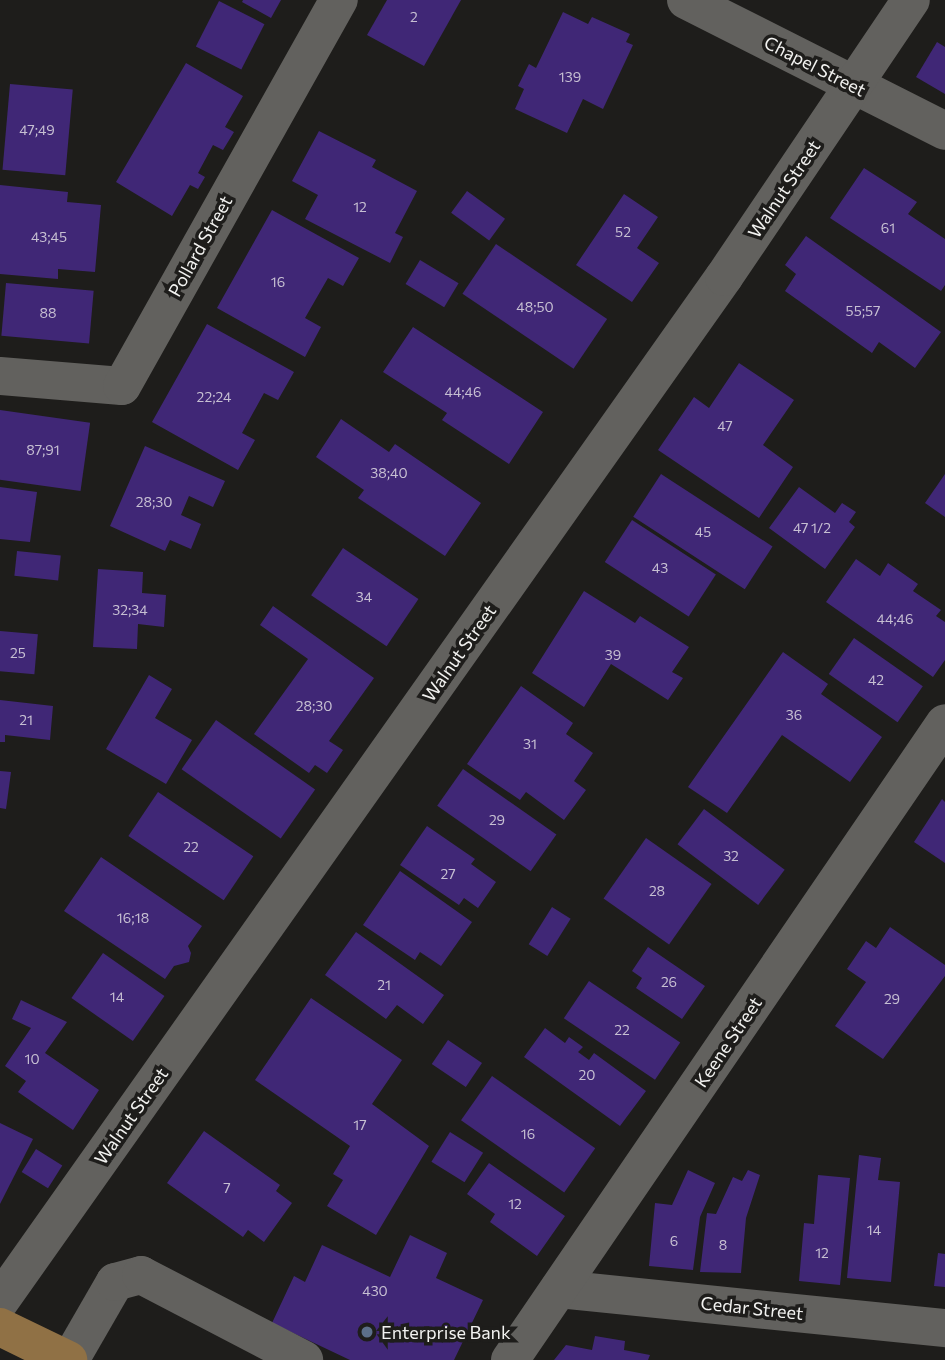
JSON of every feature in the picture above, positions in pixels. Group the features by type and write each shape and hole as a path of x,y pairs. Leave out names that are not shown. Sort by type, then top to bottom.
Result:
{"main road":[{"path":"0,1327 69,1360"}],"street":[{"name":"Pollard Street","path":"0,376 122,386 339,0"},
{"name":"Chapel Street","path":"686,0 945,131"},
{"name":"Walnut Street","path":"0,1301 724,277 911,0"},
{"name":"Keene Street","path":"510,1360 945,723"},
{"path":"69,1360 116,1282 141,1275 304,1360"},
{"name":"Cedar Street","path":"559,1289 945,1328"}],"building":[{"path":"281,0 271,18 242,2"},
{"path":"387,0 461,0 424,66 367,35"},
{"path":"219,1 264,24 241,70 196,46"},
{"path":"563,12 588,24 592,17 630,34 626,42 633,45 603,109 583,99 567,133 515,109 524,89 518,86 529,64 536,68"},
{"path":"937,42 945,47 945,94 916,77"},
{"path":"186,63 243,96 225,127 234,132 223,150 213,145 198,173 205,177 198,189 190,185 172,216 116,182"},
{"path":"10,84 73,89 65,175 3,170"},
{"path":"319,131 376,160 372,167 417,191 395,233 403,237 390,263 305,219 318,195 292,181"},
{"path":"864,168 917,202 908,214 945,239 945,285 941,291 830,218"},
{"path":"0,185 68,192 67,202 101,205 95,272 58,269 58,279 0,274"},
{"path":"467,191 505,219 489,240 451,213"},
{"path":"624,194 658,217 637,248 659,263 632,302 576,265"},
{"path":"272,210 359,258 343,286 328,278 305,318 321,327 305,357 217,308"},
{"path":"806,236 941,332 915,368 879,342 872,353 785,291 796,274 785,265"},
{"path":"496,244 607,319 574,369 462,294"},
{"path":"420,260 459,283 444,307 406,284"},
{"path":"6,283 94,291 89,343 1,336"},
{"path":"207,324 294,372 278,400 264,393 242,433 255,440 238,470 152,422"},
{"path":"413,327 543,412 509,464 442,420 447,413 383,372"},
{"path":"739,363 794,400 763,445 793,467 759,518 658,450 694,397 709,408"},
{"path":"0,410 90,423 81,491 0,480"},
{"path":"341,419 389,452 395,444 481,503 445,556 358,498 364,490 316,457"},
{"path":"145,446 225,481 213,507 189,496 181,515 201,524 191,549 170,540 165,551 110,526"},
{"path":"661,474 773,546 745,589 633,517"},
{"path":"945,474 945,517 925,503"},
{"path":"0,487 37,492 30,542 0,539"},
{"path":"799,487 835,513 842,503 856,512 849,522 855,527 825,569 769,528"},
{"path":"632,520 716,574 689,616 605,562"},
{"path":"343,548 418,599 387,646 311,595"},
{"path":"17,551 61,556 58,580 14,576"},
{"path":"856,559 880,576 888,563 918,584 913,591 941,610 936,616 945,622 945,660 933,677 826,602"},
{"path":"98,569 143,572 142,593 166,595 164,627 138,624 137,649 93,647"},
{"path":"584,591 635,623 640,616 689,647 672,672 683,678 668,700 611,664 584,707 532,673"},
{"path":"273,606 374,678 329,741 343,750 327,773 315,765 309,773 254,734 308,659 260,625"},
{"path":"0,631 38,634 34,674 0,671"},
{"path":"854,638 923,686 898,722 829,674"},
{"path":"783,652 828,684 821,694 882,737 850,782 782,735 727,813 688,787"},
{"path":"149,675 172,689 155,718 192,740 166,784 106,749"},
{"path":"521,686 573,723 566,734 593,753 574,781 586,790 564,820 526,792 520,800 467,764"},
{"path":"0,700 53,706 50,740 5,735 5,742 0,742"},
{"path":"216,720 315,789 281,839 182,769"},
{"path":"463,769 556,834 531,871 437,806"},
{"path":"0,771 11,772 6,809 0,808"},
{"path":"158,792 253,856 224,900 128,836"},
{"path":"942,799 945,802 945,863 914,842"},
{"path":"704,809 785,870 758,905 678,844"},
{"path":"427,826 475,859 471,864 496,882 478,908 464,898 459,905 400,865"},
{"path":"646,838 712,884 669,945 604,899"},
{"path":"101,857 202,926 188,946 191,953 189,962 174,966 165,979 64,911"},
{"path":"400,871 472,922 441,966 420,952 415,960 363,925"},
{"path":"552,907 571,919 547,956 529,944"},
{"path":"890,927 945,965 945,976 883,1059 835,1026 866,982 847,969 866,941 876,948"},
{"path":"356,932 444,995 423,1024 397,1005 386,1019 325,975"},
{"path":"648,947 705,986 682,1019 636,988 642,978 632,971"},
{"path":"103,953 164,996 133,1041 71,998"},
{"path":"589,981 680,1043 655,1080 564,1018"},
{"path":"311,998 402,1060 372,1104 429,1146 376,1235 327,1206 343,1180 333,1174 350,1146 255,1080"},
{"path":"21,1000 67,1022 45,1053 99,1090 73,1130 18,1092 26,1081 5,1066 31,1028 12,1019"},
{"path":"545,1028 565,1043 569,1037 583,1047 578,1052 589,1060 594,1053 646,1091 620,1126 524,1057"},
{"path":"448,1040 482,1063 466,1087 432,1064"},
{"path":"492,1076 595,1148 564,1193 461,1120"},
{"path":"0,1123 33,1139 0,1204"},
{"path":"204,1131 280,1185 276,1191 292,1203 264,1242 248,1230 243,1237 167,1183"},
{"path":"450,1132 483,1153 465,1182 431,1162"},
{"path":"36,1149 62,1165 48,1188 22,1172"},
{"path":"859,1155 881,1158 878,1180 900,1182 891,1282 847,1278"},
{"path":"489,1163 565,1216 537,1256 490,1222 495,1214 467,1194"},
{"path":"688,1170 715,1183 700,1217 693,1270 649,1266 655,1203 672,1205"},
{"path":"748,1170 760,1175 746,1218 741,1273 700,1272 707,1213 716,1214 733,1177 742,1181"},
{"path":"818,1175 850,1178 840,1285 799,1281 804,1223 814,1224"},
{"path":"410,1235 447,1253 436,1278 483,1300 454,1360 350,1360 272,1323 294,1276 305,1282 322,1245 390,1277"},
{"path":"938,1253 945,1254 945,1287 934,1286"},
{"path":"595,1336 625,1341 624,1350 650,1355 648,1360 554,1360 566,1345 592,1350"}],"place":[{"name":"Enterprise Bank","path":"367,1332"}]}
